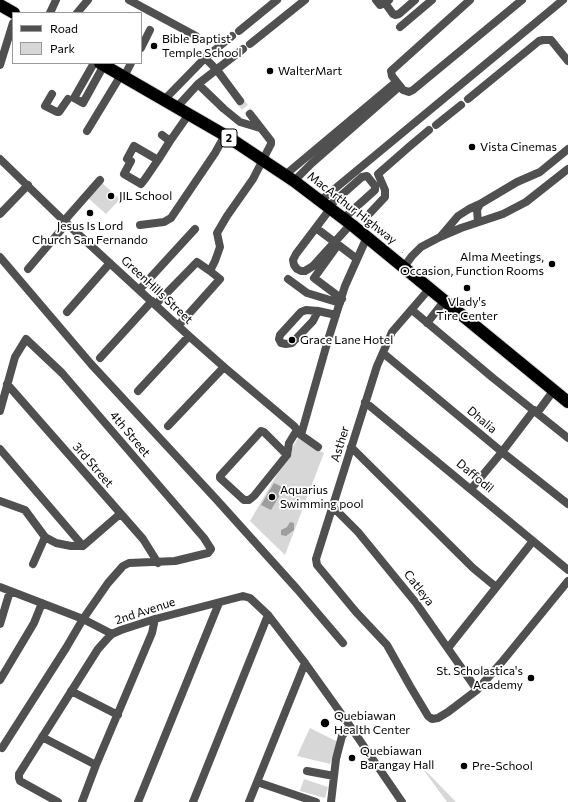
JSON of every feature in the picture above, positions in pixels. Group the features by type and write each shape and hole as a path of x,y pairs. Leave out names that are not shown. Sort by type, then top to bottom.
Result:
{"highway":[{"path":"0,5 12,12"},
{"name":"MacArthur Highway","path":"99,64 225,135 290,178 349,222 568,402"}],"street":[{"path":"50,12 56,0"},
{"path":"78,12 88,0"},
{"path":"129,0 196,36"},
{"path":"239,31 276,0"},
{"path":"250,44 305,0"},
{"path":"376,0 382,6 387,2 395,15 415,0"},
{"path":"400,27 432,0"},
{"path":"470,0 394,68 392,71 392,76 403,90 409,92 413,90 519,1"},
{"path":"336,244 309,269 301,271 294,265 296,254 316,228 326,206 563,0"},
{"path":"0,65 4,36 12,24"},
{"path":"142,46 150,30"},
{"path":"164,100 205,58 232,36"},
{"path":"468,99 540,41 551,40 568,61"},
{"path":"177,107 198,84 243,49"},
{"path":"205,58 217,70 240,101"},
{"path":"87,131 130,64"},
{"path":"198,84 240,122 260,128"},
{"path":"290,178 398,84"},
{"path":"52,94 45,106 57,112 59,112 68,99"},
{"path":"436,125 461,105"},
{"path":"158,160 134,146 127,159 131,161 124,174 141,184 158,160 189,114"},
{"path":"210,270 220,247 217,233 253,179 271,144 271,140 250,114"},
{"path":"370,213 385,197 385,190 378,174 429,130"},
{"path":"162,135 170,141"},
{"path":"140,225 164,222 171,218 215,153 225,135"},
{"path":"440,237 458,216 517,182 540,172 568,149"},
{"name":"GreenHills Street","path":"0,159 65,222 140,289 189,336 318,447"},
{"path":"404,268 412,256 421,247 440,237 503,214 526,202 568,169"},
{"path":"326,206 362,177 367,176 375,186 375,190 349,222 314,278 341,301"},
{"path":"28,269 100,180"},
{"path":"0,214 28,185"},
{"path":"478,222 477,210 480,204"},
{"path":"316,228 357,259"},
{"path":"140,289 195,229"},
{"path":"287,455 264,432 259,432 220,476 221,480 244,500 249,500 254,496 287,455 289,443 299,432 345,286 367,237"},
{"path":"0,257 91,364 254,542 343,643"},
{"path":"100,358 154,302 197,262 210,270 220,279 178,326"},
{"path":"67,312 110,263"},
{"path":"288,279 306,293 341,301"},
{"name":"Asther","path":"430,288 392,332 377,366 316,559 316,565 356,612 387,645 428,716 432,720 438,718 477,690"},
{"path":"427,323 445,300"},
{"path":"318,311 314,322 292,343 281,343 279,339 280,335 296,316 306,310 318,311 336,315"},
{"path":"412,310 568,438"},
{"path":"138,391 189,336"},
{"name":"4th Street","path":"7,384 15,357 26,339 62,374 204,538 210,549 208,553 175,561 158,563"},
{"name":"Dhalia","path":"383,352 502,452 568,504"},
{"path":"168,426 224,367"},
{"path":"0,411 7,384"},
{"name":"3rd Street","path":"7,384 120,514 143,538 158,563"},
{"path":"471,489 554,390"},
{"name":"Daffodil","path":"365,402 568,570"},
{"path":"351,447 473,568 496,587"},
{"path":"0,449 83,546"},
{"path":"0,501 25,510 45,537 56,543 83,546 120,514"},
{"name":"Catleya","path":"333,507 358,532 416,603 477,690"},
{"path":"33,564 45,537"},
{"path":"448,648 533,541"},
{"path":"2,748 66,648 82,619 108,584 126,564 158,563"},
{"path":"477,690 501,664 568,581"},
{"path":"0,587 82,619 112,634"},
{"path":"0,624 10,591"},
{"name":"2nd Avenue","path":"58,802 20,781 19,778 21,770 98,649 112,634 121,630 155,619 219,603 236,597 246,596 250,598 268,616 305,664 402,802"},
{"path":"0,680 34,623 42,603"},
{"path":"138,802 219,603"},
{"path":"193,802 268,616"},
{"path":"82,802 96,765 152,633 155,619"},
{"path":"249,802 305,664"},
{"path":"71,691 118,715"},
{"path":"331,802 336,759 342,736 350,726"},
{"path":"42,737 96,765"},
{"path":"307,771 334,776"},
{"path":"257,782 316,802"}],"green space":[{"path":"102,183 120,199 106,214 88,198"},
{"path":"298,438 324,453 285,555 250,521"},
{"path":"310,728 338,742 330,764 297,756"},
{"path":"420,765 456,802 447,802"},
{"path":"304,779 328,787 325,798 300,791"}],"shaded area":[{"name":"Aquarius Swimming pool","path":"274,483 284,488 271,510 261,505"},
{"name":"Aquarius Swimming pool","path":"290,522 294,523 294,530 286,536 281,535 281,530 287,527"}],"tunnel":[{"path":"240,101 250,114"}],"place":[{"name":"Bible Baptist Temple School","path":"154,46"},
{"name":"WalterMart","path":"270,71"},
{"name":"Vista Cinemas","path":"472,147"},
{"name":"JIL School","path":"111,196"},
{"name":"Jesus Is Lord Church San Fernando","path":"90,213"},
{"name":"Alma Meetings, Occasion, Function Rooms","path":"552,264"},
{"name":"Vlady's Tire Center","path":"467,288"},
{"name":"Grace Lane Hotel","path":"292,340"},
{"name":"Aquarius Swimming pool","path":"272,497"},
{"name":"St. Scholastica's Academy","path":"531,678"},
{"name":"Quebiawan Health Center","path":"325,723"},
{"name":"Quebiawan Barangay Hall","path":"352,758"},
{"name":"Pre-School","path":"464,766"}]}
